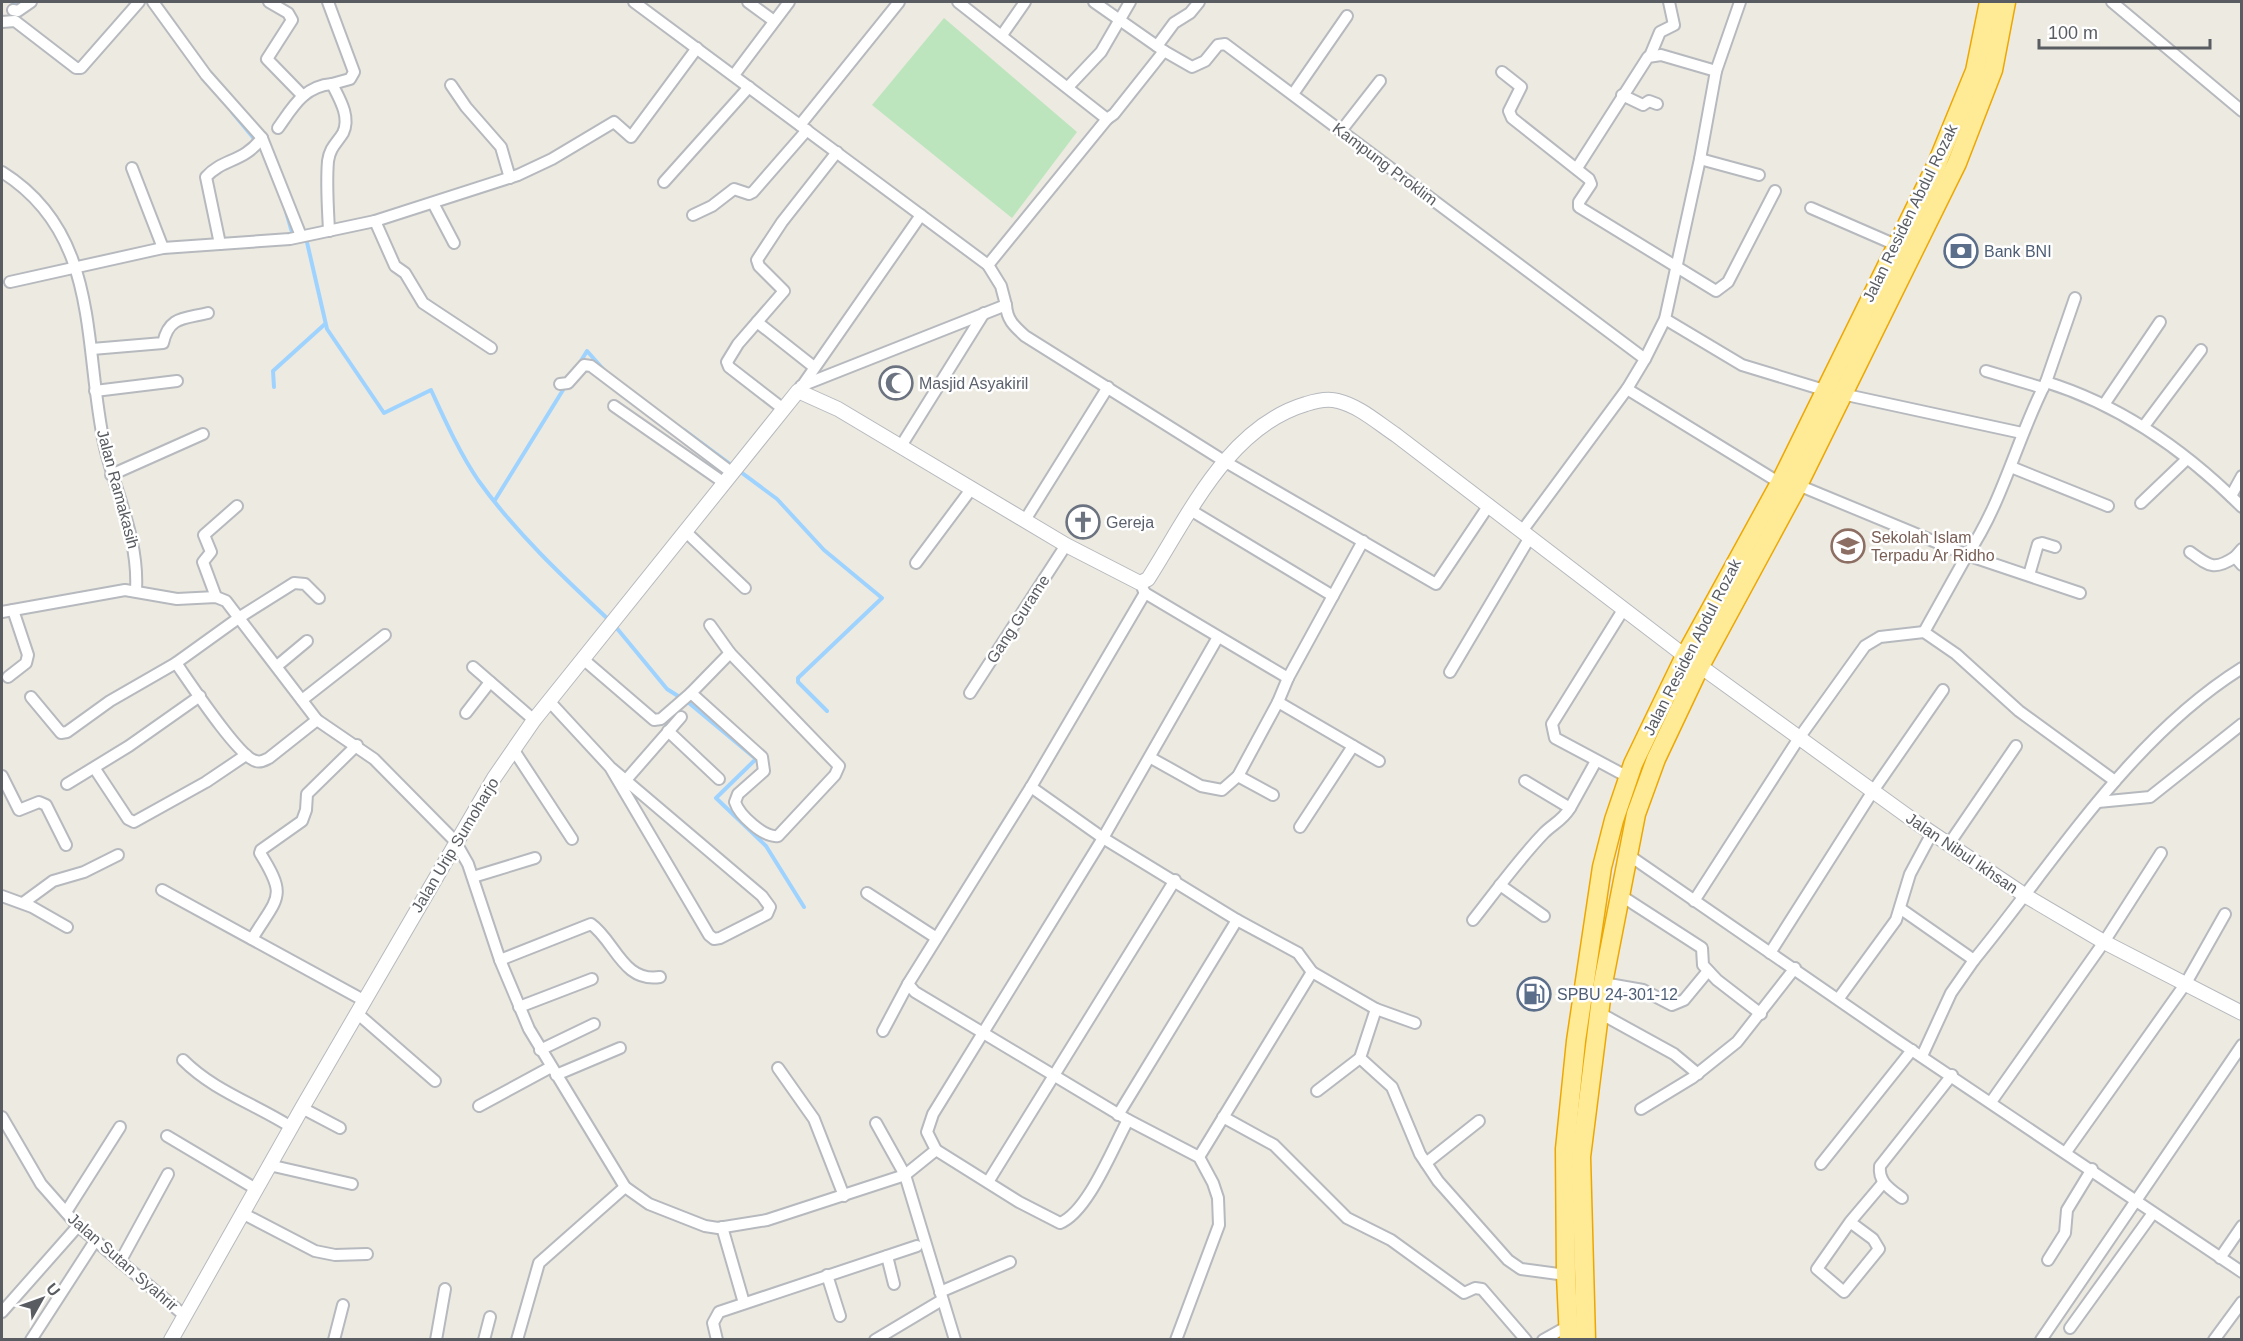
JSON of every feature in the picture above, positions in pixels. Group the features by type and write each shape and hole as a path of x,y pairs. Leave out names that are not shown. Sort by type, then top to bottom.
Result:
{"highway":[{"name":"Jalan Residen Abdul Rozak","path":"1569,1333 1565,1149 1576,1041 1602,867 1628,777 1789,484 1833,392 1896,245 1936,166 1975,71 1989,2"},
{"name":"Jalan Residen Abdul Rozak","path":"1833,392 1957,163 1977,118 1993,70 2006,2"},
{"name":"Jalan Residen Abdul Rozak","path":"1586,1340 1581,1157 1598,1012 1627,854 1645,784 1693,661"}],"street":[{"path":"31,2 18,11 10,12 19,24 76,68 81,68 139,2"},
{"path":"153,2 206,75 260,142 297,237"},
{"path":"269,2 288,13 292,20 267,59 303,96"},
{"path":"278,128 303,96 316,86 347,80 354,74 328,2"},
{"path":"634,2 988,265 1001,286 1007,315 1012,325 1025,336 1224,460 1436,584 1489,505"},
{"path":"748,2 774,21"},
{"path":"734,75 789,2"},
{"path":"693,215 712,206 734,189 746,193 753,192 899,2"},
{"path":"958,2 1107,118"},
{"path":"1002,35 1025,2"},
{"name":"Kampung Proklim","path":"1094,2 1161,49 1192,67 1205,61 1218,45 1225,44 1645,359"},
{"path":"1068,87 1101,52 1130,2"},
{"path":"988,265 1107,118 1114,114 1161,49 1174,23 1190,13 1199,2"},
{"path":"1650,56 1660,32 1674,25 1669,2"},
{"path":"1450,672 1526,534 1626,389 1645,359 1665,319 1701,159 1716,71 1740,2"},
{"path":"2112,2 2241,111"},
{"path":"1293,94 1347,16"},
{"path":"10,282 163,248 297,237 329,231 375,221 510,178 552,159 614,122 629,137 633,136 697,48"},
{"path":"1577,168 1645,59 1661,55 1716,71"},
{"path":"1502,72 1521,87 1509,111 1512,118 1577,168 1591,183 1579,202 1581,208 1716,291 1728,282 1775,192"},
{"path":"1341,131 1380,81"},
{"path":"329,231 328,159 334,142 344,132 345,119 344,108 332,84"},
{"path":"451,85 466,107 501,147 510,178"},
{"path":"664,182 749,87"},
{"path":"1622,95 1642,105 1649,100 1657,104"},
{"path":"220,244 206,177 217,167 240,159 260,142"},
{"path":"783,408 727,364 734,350 784,291 759,266 757,260 782,222 837,152"},
{"path":"1701,159 1759,175"},
{"path":"132,168 163,248"},
{"name":"Jalan Ramakasih","path":"2,171 50,215 76,267 92,349 95,391 111,476 136,556 136,590"},
{"path":"433,203 454,243"},
{"path":"1811,208 1896,245"},
{"path":"800,389 921,215"},
{"path":"375,221 395,267 405,273 423,303 491,348"},
{"path":"1924,632 1981,534 2011,467 2022,432 2045,385 2075,298"},
{"path":"800,389 1006,305"},
{"path":"92,349 163,343 164,332 169,326 180,320 208,313"},
{"path":"901,446 984,313"},
{"path":"1665,319 1742,365 1833,392 2022,432"},
{"path":"757,321 814,367"},
{"path":"2105,404 2160,322"},
{"path":"2144,426 2201,350"},
{"path":"560,384 568,382 584,365 591,366 732,471"},
{"path":"1986,371 2045,385 2105,404 2144,426 2231,496 2241,507"},
{"path":"95,391 177,381"},
{"path":"1025,520 1108,387"},
{"path":"800,389 1143,588 1218,637 1288,678"},
{"name":"Jalan Urip Sumoharjo","path":"171,1340 455,842 513,749 732,471 800,389"},
{"path":"1626,389 1789,484 1967,555 2080,593"},
{"name":"Jalan Nibul Ikhsan","path":"1143,588 1224,460 1257,429 1292,408 1314,402 1335,400 1352,405 1489,505 1623,610 1932,833 2026,896 2104,942 2241,1013"},
{"path":"614,406 732,471"},
{"path":"111,476 203,434"},
{"path":"2141,503 2186,460"},
{"path":"2011,467 2108,506"},
{"path":"2231,496 2241,476"},
{"path":"915,563 972,488"},
{"path":"216,597 203,562 211,552 204,535 237,506"},
{"path":"1192,511 1333,596"},
{"path":"685,531 746,588"},
{"path":"1151,758 1210,790 1222,790 1238,776 1278,702 1288,678 1363,541"},
{"path":"2029,575 2038,544 2055,547"},
{"name":"Gang Gurame","path":"970,693 1066,545"},
{"path":"2190,552 2214,566 2221,566 2239,557"},
{"path":"31,697 54,728 64,733 110,701 176,663 240,617 294,583 305,584 319,598"},
{"path":"883,1031 935,937 1031,787 1143,588"},
{"path":"8,677 26,663 28,655 7,611 106,592 136,590 177,599 216,597 226,601 317,720 357,745 455,842 473,877 500,960 540,1050 625,1187 650,1204 705,1226 720,1227 767,1220 905,1175 936,1150"},
{"path":"1623,610 1552,724 1555,738 1628,777"},
{"path":"689,695 762,757 764,771 738,794 736,806 766,834 774,837 782,834 836,775 839,766 730,653 710,626"},
{"path":"1694,901 1799,738 1872,639 1924,632 1956,654 2019,711 2115,781"},
{"path":"302,700 385,635"},
{"path":"1218,637 1151,758 933,1113 927,1132 936,1150 1019,1202 1060,1223 1066,1221 1088,1194 1123,1118 1237,920"},
{"path":"277,666 307,641"},
{"path":"626,780 668,731 689,695 730,653"},
{"path":"583,659 650,718 661,719 678,711"},
{"path":"176,663 246,755 257,762 265,760 317,720"},
{"path":"473,667 534,720"},
{"path":"1821,1164 1917,1053 1974,960 2115,781 2138,755 2185,712 2241,668"},
{"path":"466,713 490,682"},
{"path":"1770,953 1873,791 1943,690"},
{"path":"68,784 95,769 200,696"},
{"path":"549,701 610,767 762,896 770,907 767,914 720,938 714,939 709,935 610,767"},
{"path":"1278,702 1379,762"},
{"path":"2098,802 2150,797 2241,724"},
{"path":"668,731 719,779"},
{"path":"252,939 275,901 278,889 275,877 260,853 261,850 302,821 306,810 307,794 357,745"},
{"path":"1300,827 1353,746"},
{"path":"1949,844 2016,746"},
{"path":"513,749 572,839"},
{"path":"95,769 125,815 134,822 206,782 246,755"},
{"path":"1473,920 1545,832 1562,820 1596,761"},
{"path":"2,776 19,810 39,802 46,805 66,845"},
{"path":"1238,776 1273,795"},
{"path":"1525,781 1570,808"},
{"path":"1031,787 1103,838 1237,920 1298,953 1312,972 1376,1009 1415,1023"},
{"path":"1839,998 1880,943 1901,909 1910,874 1932,833"},
{"path":"1991,1102 2104,942 2161,853"},
{"path":"1627,854 2241,1272"},
{"path":"23,903 53,881 84,872 118,855"},
{"path":"473,877 535,858"},
{"path":"988,1182 1175,880"},
{"path":"1500,885 1544,916"},
{"path":"162,890 365,1001"},
{"path":"867,893 935,937"},
{"path":"1620,895 1702,948 1704,953 1701,962 1708,970 1761,1014"},
{"path":"2,896 23,903 67,927"},
{"path":"1901,909 1974,960"},
{"path":"2066,1152 2186,983 2226,914"},
{"path":"500,960 591,924 627,967 649,979 660,976"},
{"path":"1641,1109 1698,1074 1737,1042 1795,968"},
{"path":"1603,983 1643,990 1672,1005 1684,1000 1708,970"},
{"path":"1199,1157 1312,972"},
{"path":"519,1006 592,979"},
{"path":"908,984 915,992 984,1031 1123,1118 1199,1157 1213,1183 1219,1205 1220,1225 1178,1339"},
{"path":"1317,1091 1360,1058 1376,1009"},
{"path":"1598,1012 1674,1054 1698,1074"},
{"path":"358,1014 435,1081"},
{"path":"540,1050 594,1024"},
{"path":"2040,1340 2137,1201 2241,1045"},
{"path":"479,1106 554,1071 620,1048"},
{"path":"1360,1058 1392,1087 1426,1163 1465,1214 1508,1260 1521,1269 1566,1275"},
{"path":"183,1060 212,1085 240,1097 291,1127"},
{"path":"778,1068 814,1119 844,1196"},
{"path":"1902,1198 1883,1183 1879,1173 1885,1157 1952,1076"},
{"path":"302,1108 340,1128"},
{"path":"1223,1116 1274,1145 1320,1194 1356,1224 1391,1240 1464,1293 1474,1288 1482,1289 1526,1340"},
{"name":"Jalan Sutan Syahrir","path":"2,1117 36,1178 78,1226 185,1316"},
{"path":"1426,1163 1479,1121"},
{"path":"876,1123 905,1175 955,1340"},
{"path":"66,1212 120,1127"},
{"path":"167,1136 256,1189"},
{"path":"269,1166 352,1184"},
{"path":"2048,1260 2065,1233 2067,1210 2092,1169"},
{"path":"120,1262 168,1174"},
{"path":"1850,1222 1878,1244 1878,1249 1844,1292 1816,1269 1850,1222 1883,1183"},
{"path":"517,1340 539,1263 625,1187"},
{"path":"2070,1328 2153,1212"},
{"path":"242,1213 315,1251 334,1255 367,1254"},
{"path":"2,1312 78,1226"},
{"path":"2220,1258 2241,1226"},
{"path":"720,1227 744,1304"},
{"path":"31,1340 95,1241"},
{"path":"717,1340 713,1323 716,1314 917,1246"},
{"path":"887,1256 894,1284"},
{"path":"875,1340 941,1296 1010,1262"},
{"path":"827,1275 840,1316"},
{"path":"436,1340 445,1289"},
{"path":"2214,1340 2241,1302"},
{"path":"334,1340 343,1305"},
{"path":"483,1340 490,1317"},
{"path":"1543,1340 1569,1333"}],"green space":[{"path":"944,18 1077,132 1012,218 872,105"}],"waterway":[{"path":"12,2 16,4 20,2"},
{"path":"232,112 256,141"},
{"path":"285,208 293,236"},
{"path":"306,238 327,329 384,413 431,390 465,458 492,499 540,554 610,621"},
{"path":"274,387 273,371 325,324"},
{"path":"579,364 587,351 604,370"},
{"path":"495,500 563,390"},
{"path":"684,430 777,499 824,550 882,598 798,678 798,682 827,711"},
{"path":"615,626 667,689 689,703 756,759 716,798 766,846 804,907"}],"place":[{"name":"Bank BNI","path":"1961,251"},
{"name":"Masjid Asyakiril","path":"896,383"},
{"name":"Gereja","path":"1083,522"},
{"name":"Sekolah Islam Terpadu Ar Ridho","path":"1848,546"},
{"name":"SPBU 24-301-12","path":"1534,994"}]}
